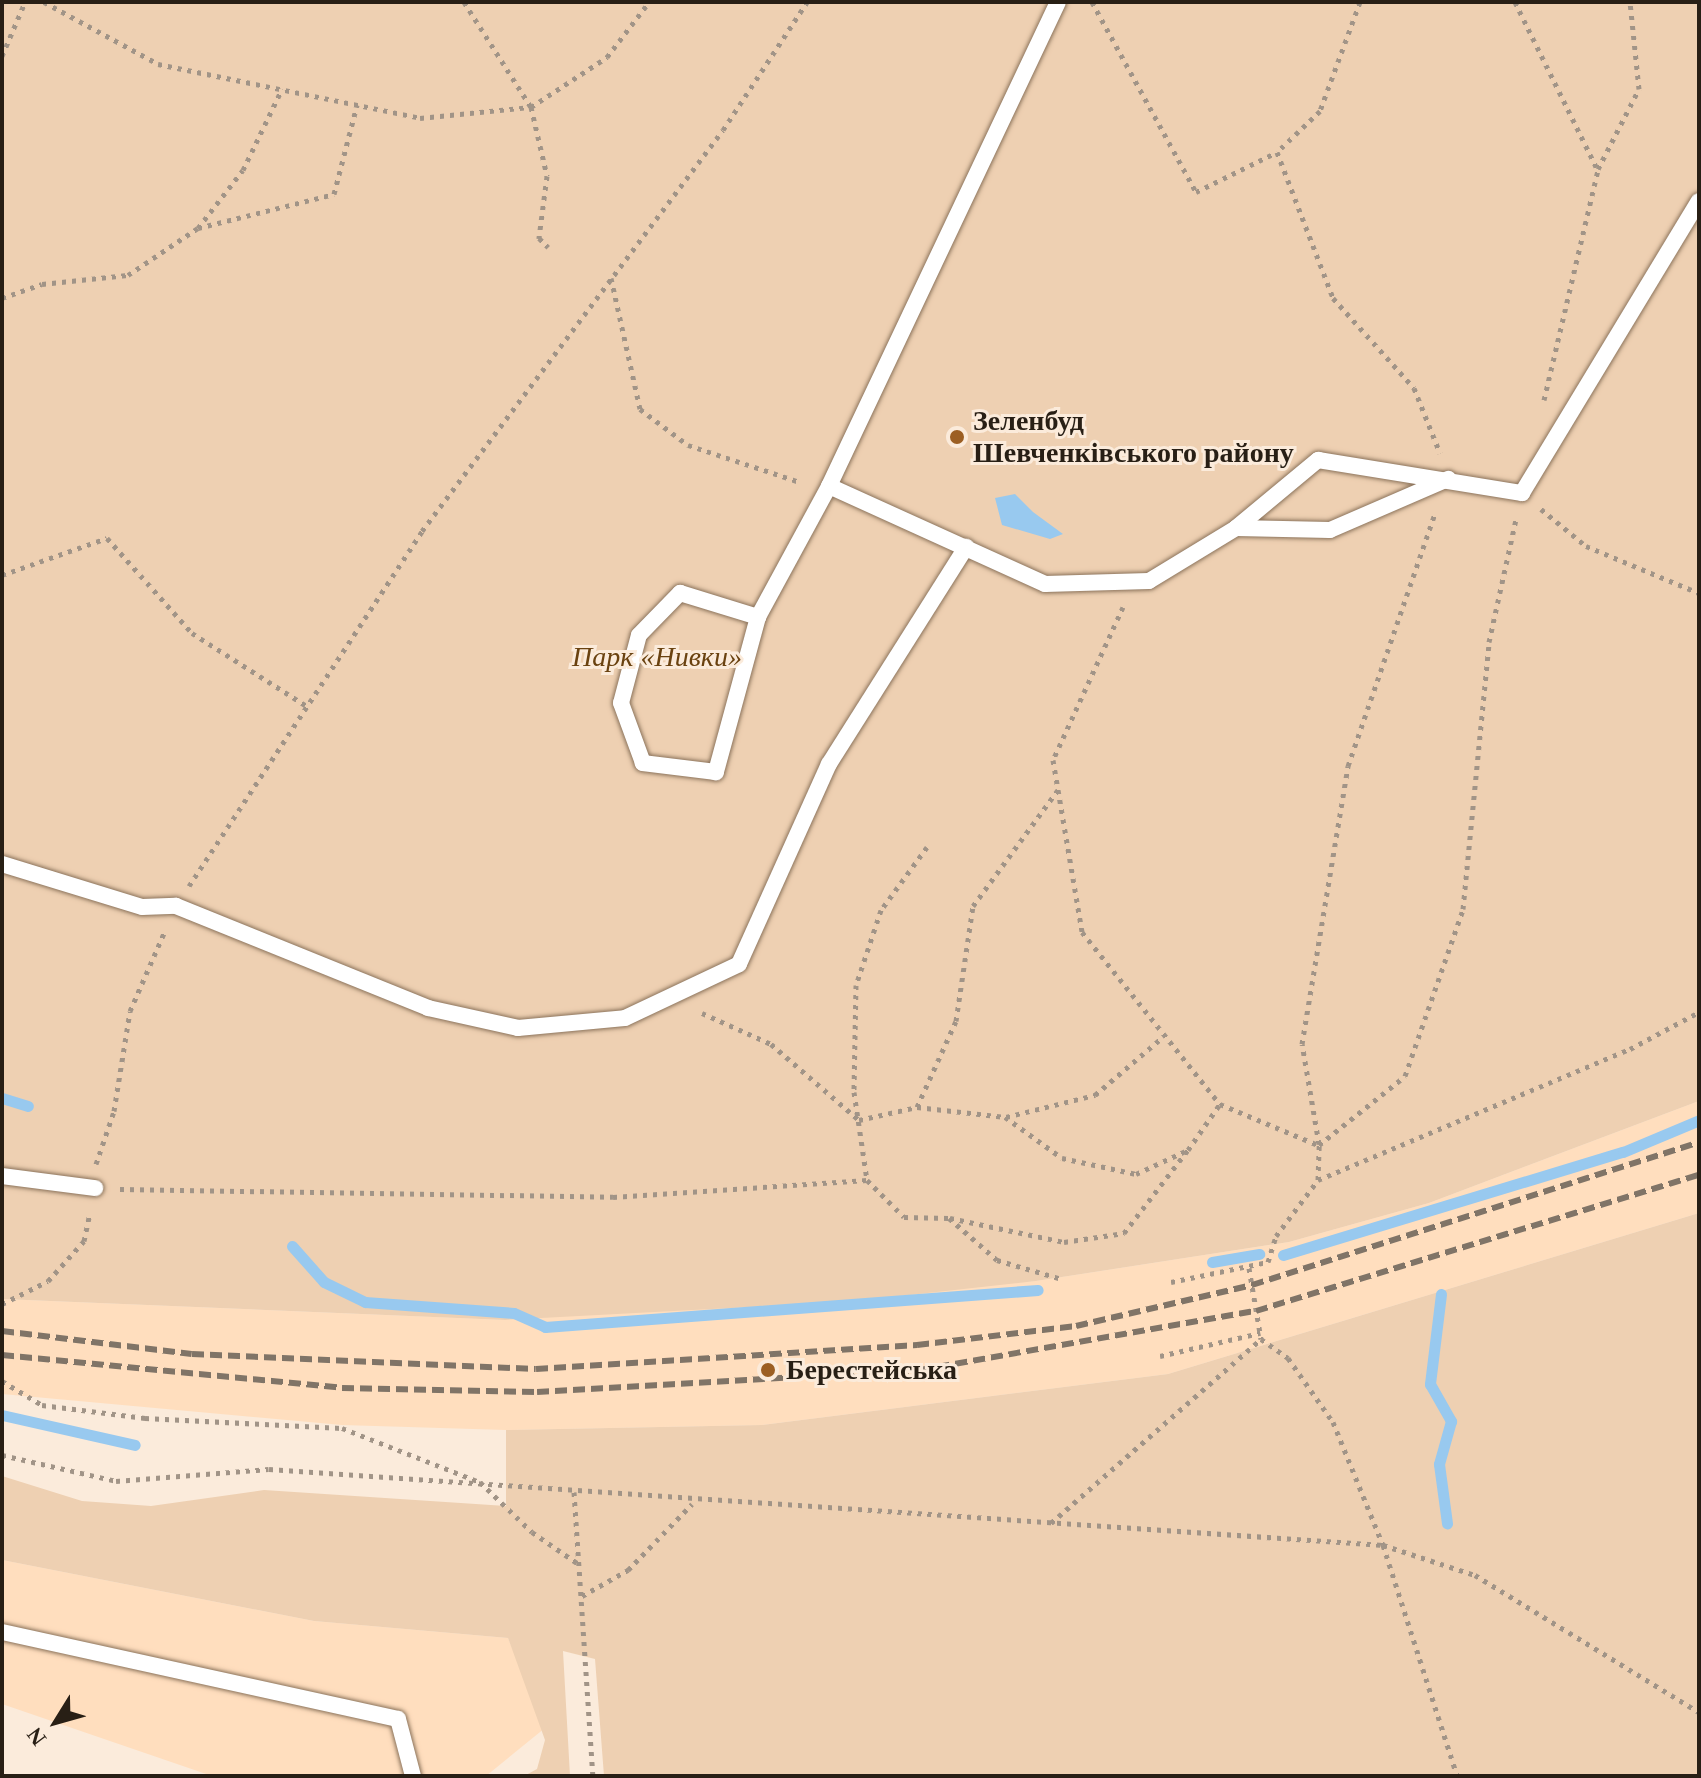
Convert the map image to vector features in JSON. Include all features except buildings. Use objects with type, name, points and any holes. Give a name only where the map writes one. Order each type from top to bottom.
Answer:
[{"type":"lane","points":[[758,617],[680,593],[639,635],[621,703],[643,763],[716,772],[758,617],[829,486],[1058,2]]},
{"type":"lane","points":[[829,486],[1045,584],[1149,581],[1236,528],[1318,460],[1450,478],[1522,493],[1699,201]]},
{"type":"lane","points":[[1236,528],[1330,530],[1450,478]]},
{"type":"lane","points":[[2,864],[142,907],[176,906],[428,1008],[518,1028],[625,1018],[695,989],[739,964],[829,764],[966,547]]},
{"type":"lane","points":[[2,1176],[95,1188]]},
{"type":"lane","points":[[2,1632],[398,1719],[413,1776]]},
{"type":"path","points":[[2,56],[25,2]]},
{"type":"path","points":[[44,2],[158,64],[420,118],[531,107],[607,57],[649,2]]},
{"type":"path","points":[[464,2],[531,107],[547,176],[539,238],[548,247]]},
{"type":"path","points":[[2,1304],[48,1281],[84,1241],[130,1011],[176,906],[422,531],[611,278],[807,2]]},
{"type":"path","points":[[1092,2],[1196,192],[1277,152],[1320,111],[1360,2]]},
{"type":"path","points":[[1515,2],[1598,169]]},
{"type":"path","points":[[1540,416],[1598,169],[1639,89],[1630,2]]},
{"type":"path","points":[[2,298],[42,284],[128,275],[198,228],[243,170],[282,89]]},
{"type":"path","points":[[198,228],[334,194],[357,105]]},
{"type":"path","points":[[1277,152],[1333,298],[1414,388],[1450,478],[1402,593],[1348,766],[1302,1044],[1319,1145],[1318,1180]]},
{"type":"path","points":[[611,278],[640,409],[688,445],[784,480],[829,486]]},
{"type":"path","points":[[1319,1145],[1405,1076],[1463,909],[1489,642],[1522,493],[1586,546],[1699,593]]},
{"type":"path","points":[[2,575],[107,538],[192,633],[308,707]]},
{"type":"path","points":[[1149,581],[1117,614],[1053,760],[1082,932],[1220,1104],[1319,1145]]},
{"type":"path","points":[[917,1107],[956,1021],[973,906],[1058,790]]},
{"type":"path","points":[[927,847],[881,910],[856,985],[859,1120],[867,1180],[904,1217],[949,1218],[1064,1242],[1124,1233],[1220,1104]]},
{"type":"path","points":[[1171,1282],[1268,1262],[1276,1236],[1318,1180],[1630,1049],[1699,1012]]},
{"type":"path","points":[[687,1014],[703,1013],[771,1044],[859,1120]]},
{"type":"path","points":[[859,1120],[917,1107],[1005,1117],[1095,1095],[1163,1036]]},
{"type":"path","points":[[1005,1117],[1062,1158],[1136,1174],[1188,1150]]},
{"type":"path","points":[[95,1188],[613,1197],[867,1180]]},
{"type":"path","points":[[949,1218],[997,1260],[1062,1279]]},
{"type":"path","points":[[1249,1268],[1261,1336],[1288,1358],[1333,1422],[1383,1545],[1457,1776]]},
{"type":"path","points":[[1160,1356],[1261,1336]]},
{"type":"path","points":[[1051,1523],[1261,1336]]},
{"type":"path","points":[[2,1381],[42,1405],[145,1418],[342,1428],[480,1482],[532,1532],[580,1565]]},
{"type":"path","points":[[2,1455],[116,1481],[269,1469],[480,1482],[693,1503],[1383,1545],[1475,1575],[1699,1712]]},
{"type":"path","points":[[574,1492],[593,1776]]},
{"type":"path","points":[[582,1596],[628,1570],[693,1503]]},
{"type":"shaded area","points":[[1699,1101],[1699,1213],[1168,1374],[762,1425],[506,1430],[342,1425],[2,1394],[2,1299],[505,1320],[1036,1281],[1289,1242],[1429,1203]]},
{"type":"shaded area","points":[[2,1560],[314,1621],[508,1638],[545,1728],[486,1776],[212,1776],[2,1704]]},
{"type":"green space","name":"Парк «Нивки»","points":[[2,2],[1699,2],[1699,1101],[1429,1203],[1289,1242],[1036,1281],[846,1302],[505,1320],[2,1299]]},
{"type":"green space","points":[[1699,1213],[1699,1776],[604,1776],[595,1659],[563,1651],[570,1776],[524,1776],[537,1769],[545,1740],[508,1638],[314,1621],[2,1560],[2,1476],[82,1501],[151,1506],[264,1490],[506,1506],[506,1430],[762,1425],[1168,1374]]},
{"type":"water","points":[[1015,494],[1063,534],[1050,539],[1002,525],[995,498]]},
{"type":"waterway","points":[[2,1098],[28,1106]]},
{"type":"waterway","points":[[1283,1255],[1623,1152],[1699,1120]]},
{"type":"waterway","points":[[292,1246],[324,1282],[365,1302],[514,1313],[545,1327],[1038,1290]]},
{"type":"waterway","points":[[1212,1262],[1259,1254]]},
{"type":"waterway","points":[[1441,1294],[1430,1384],[1451,1421],[1439,1464],[1447,1523]]},
{"type":"waterway","points":[[2,1415],[135,1445]]},
{"type":"railway","points":[[2,1331],[192,1354],[536,1369],[917,1345],[1076,1326],[1252,1285],[1699,1142]]},
{"type":"railway","points":[[2,1355],[342,1388],[537,1392],[920,1370],[1256,1311],[1699,1175]]},
{"type":"place","name":"Зеленбуд Шевченківського району","points":[[957,437]]},
{"type":"place","name":"Берестейська","points":[[768,1370]]}]
